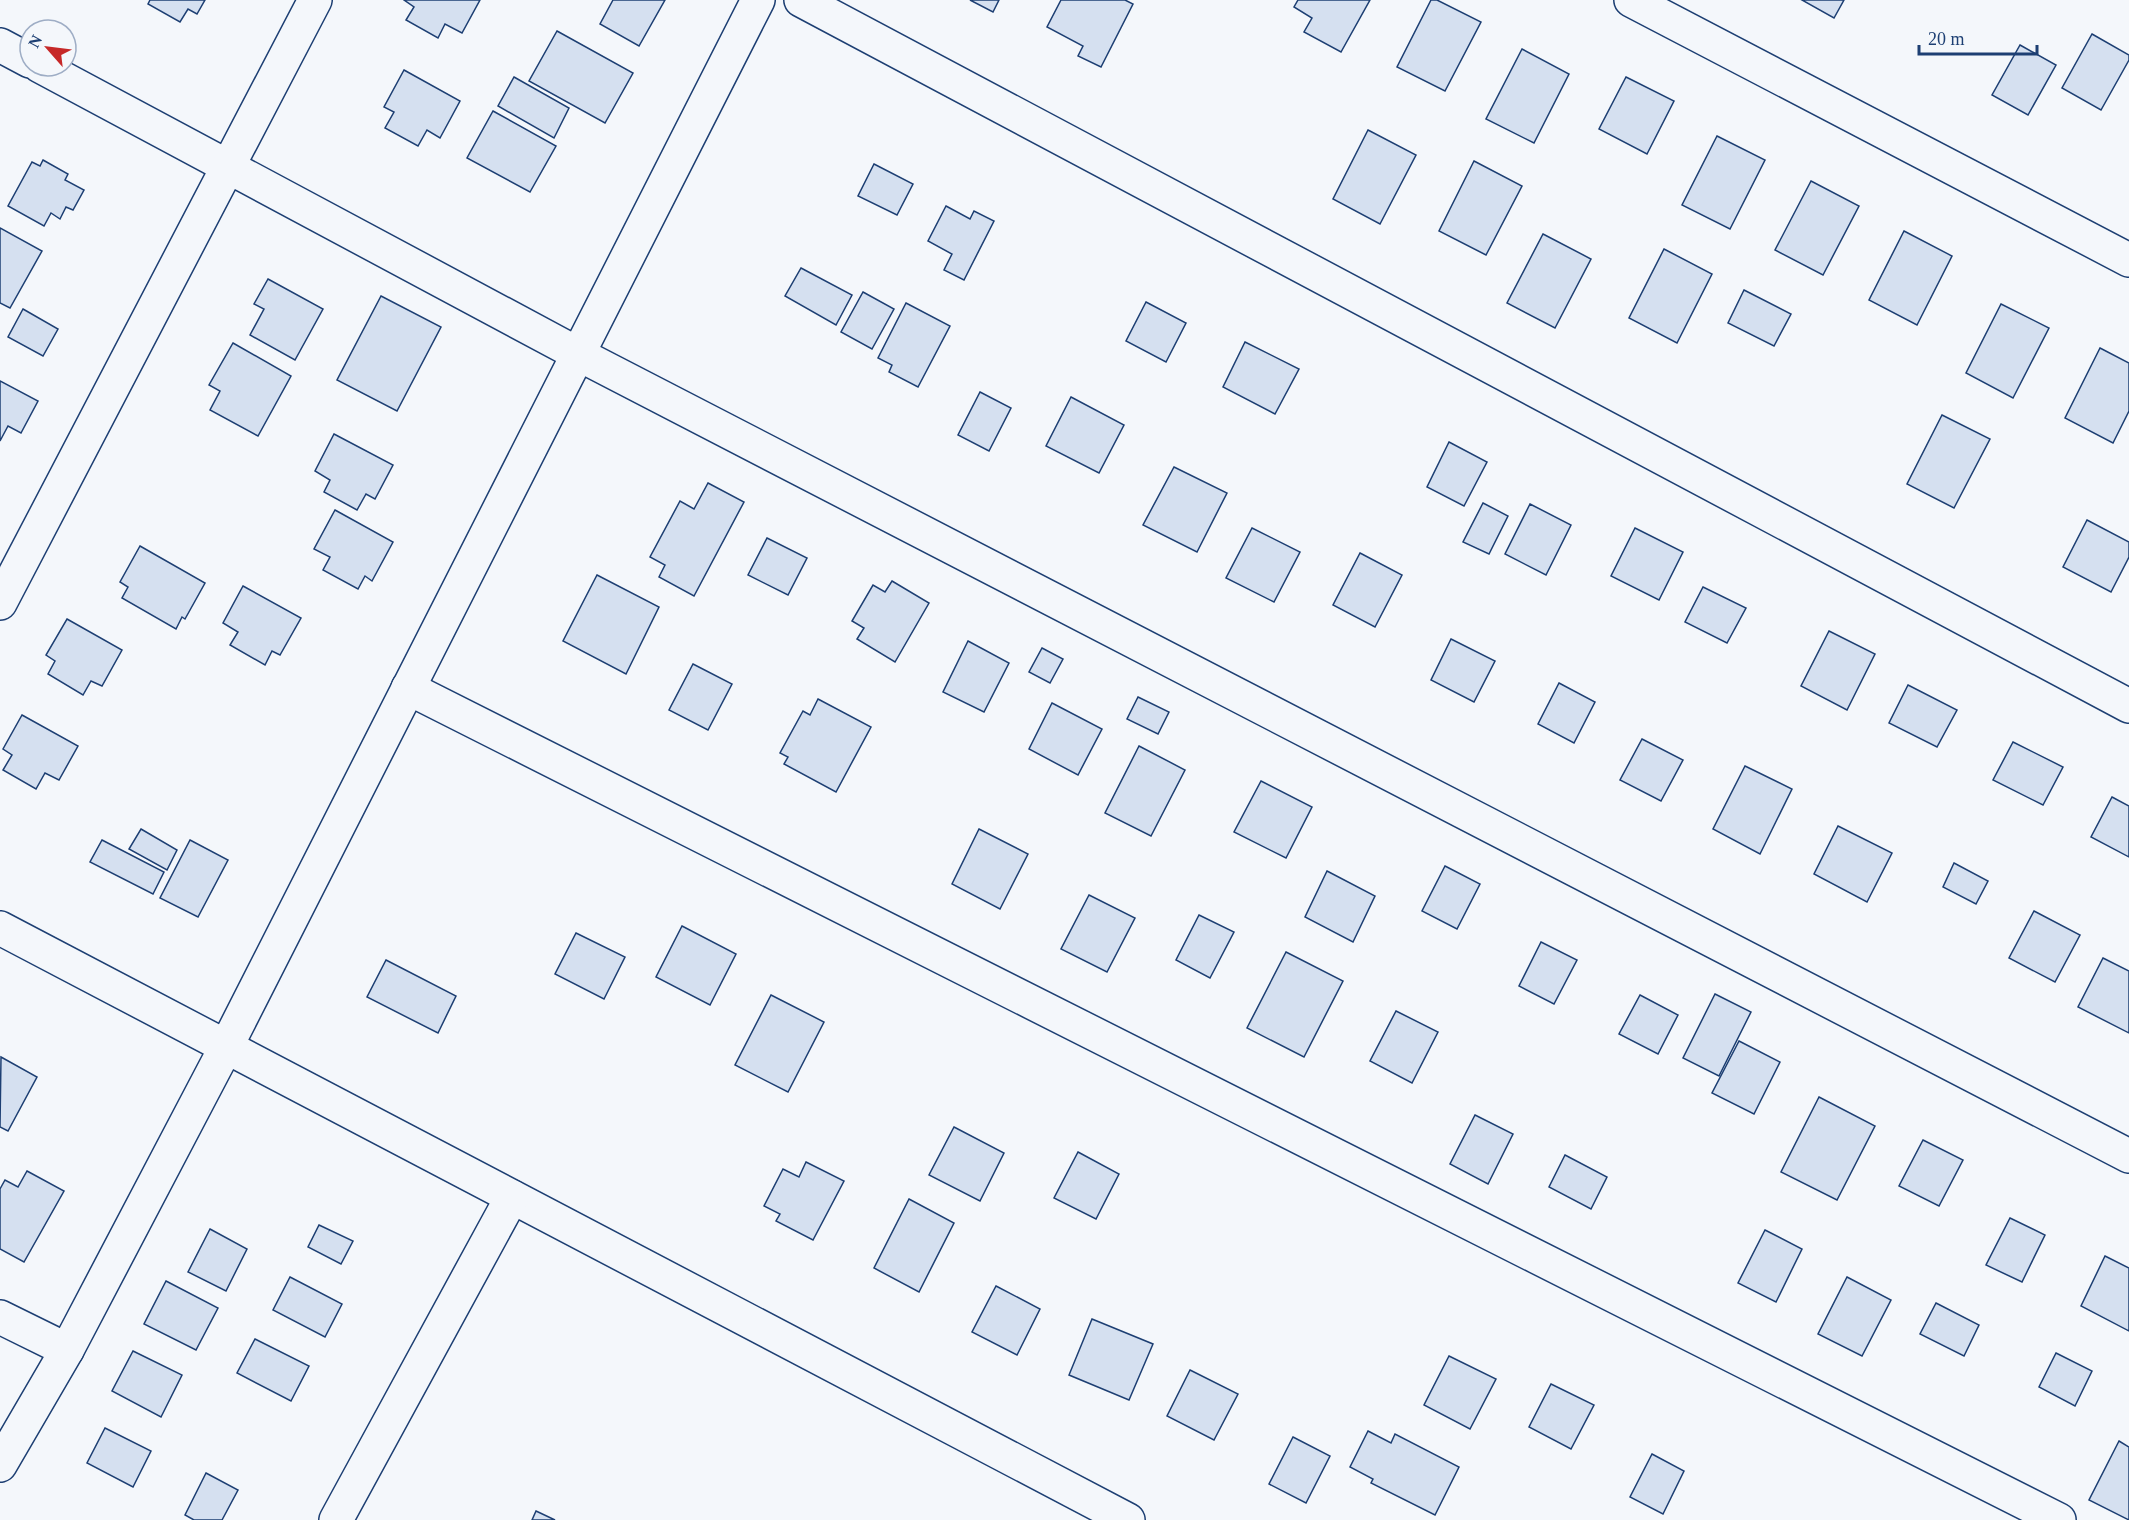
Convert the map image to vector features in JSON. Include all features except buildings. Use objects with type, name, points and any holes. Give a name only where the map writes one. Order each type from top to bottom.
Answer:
[{"type":"street","points":[[0,603],[315,0]]},
{"type":"street","points":[[0,1465],[67,1350],[226,1047],[758,0]]},
{"type":"street","points":[[801,0],[2129,706]]},
{"type":"street","points":[[1631,0],[2129,260]]},
{"type":"street","points":[[0,45],[18,55]]},
{"type":"street","points":[[62,78],[578,354],[2129,1156]]},
{"type":"street","points":[[408,688],[2059,1520]]},
{"type":"street","points":[[0,928],[1128,1520]]},
{"type":"street","points":[[336,1520],[512,1197]]},
{"type":"street","points":[[0,1317],[67,1350]]}]
